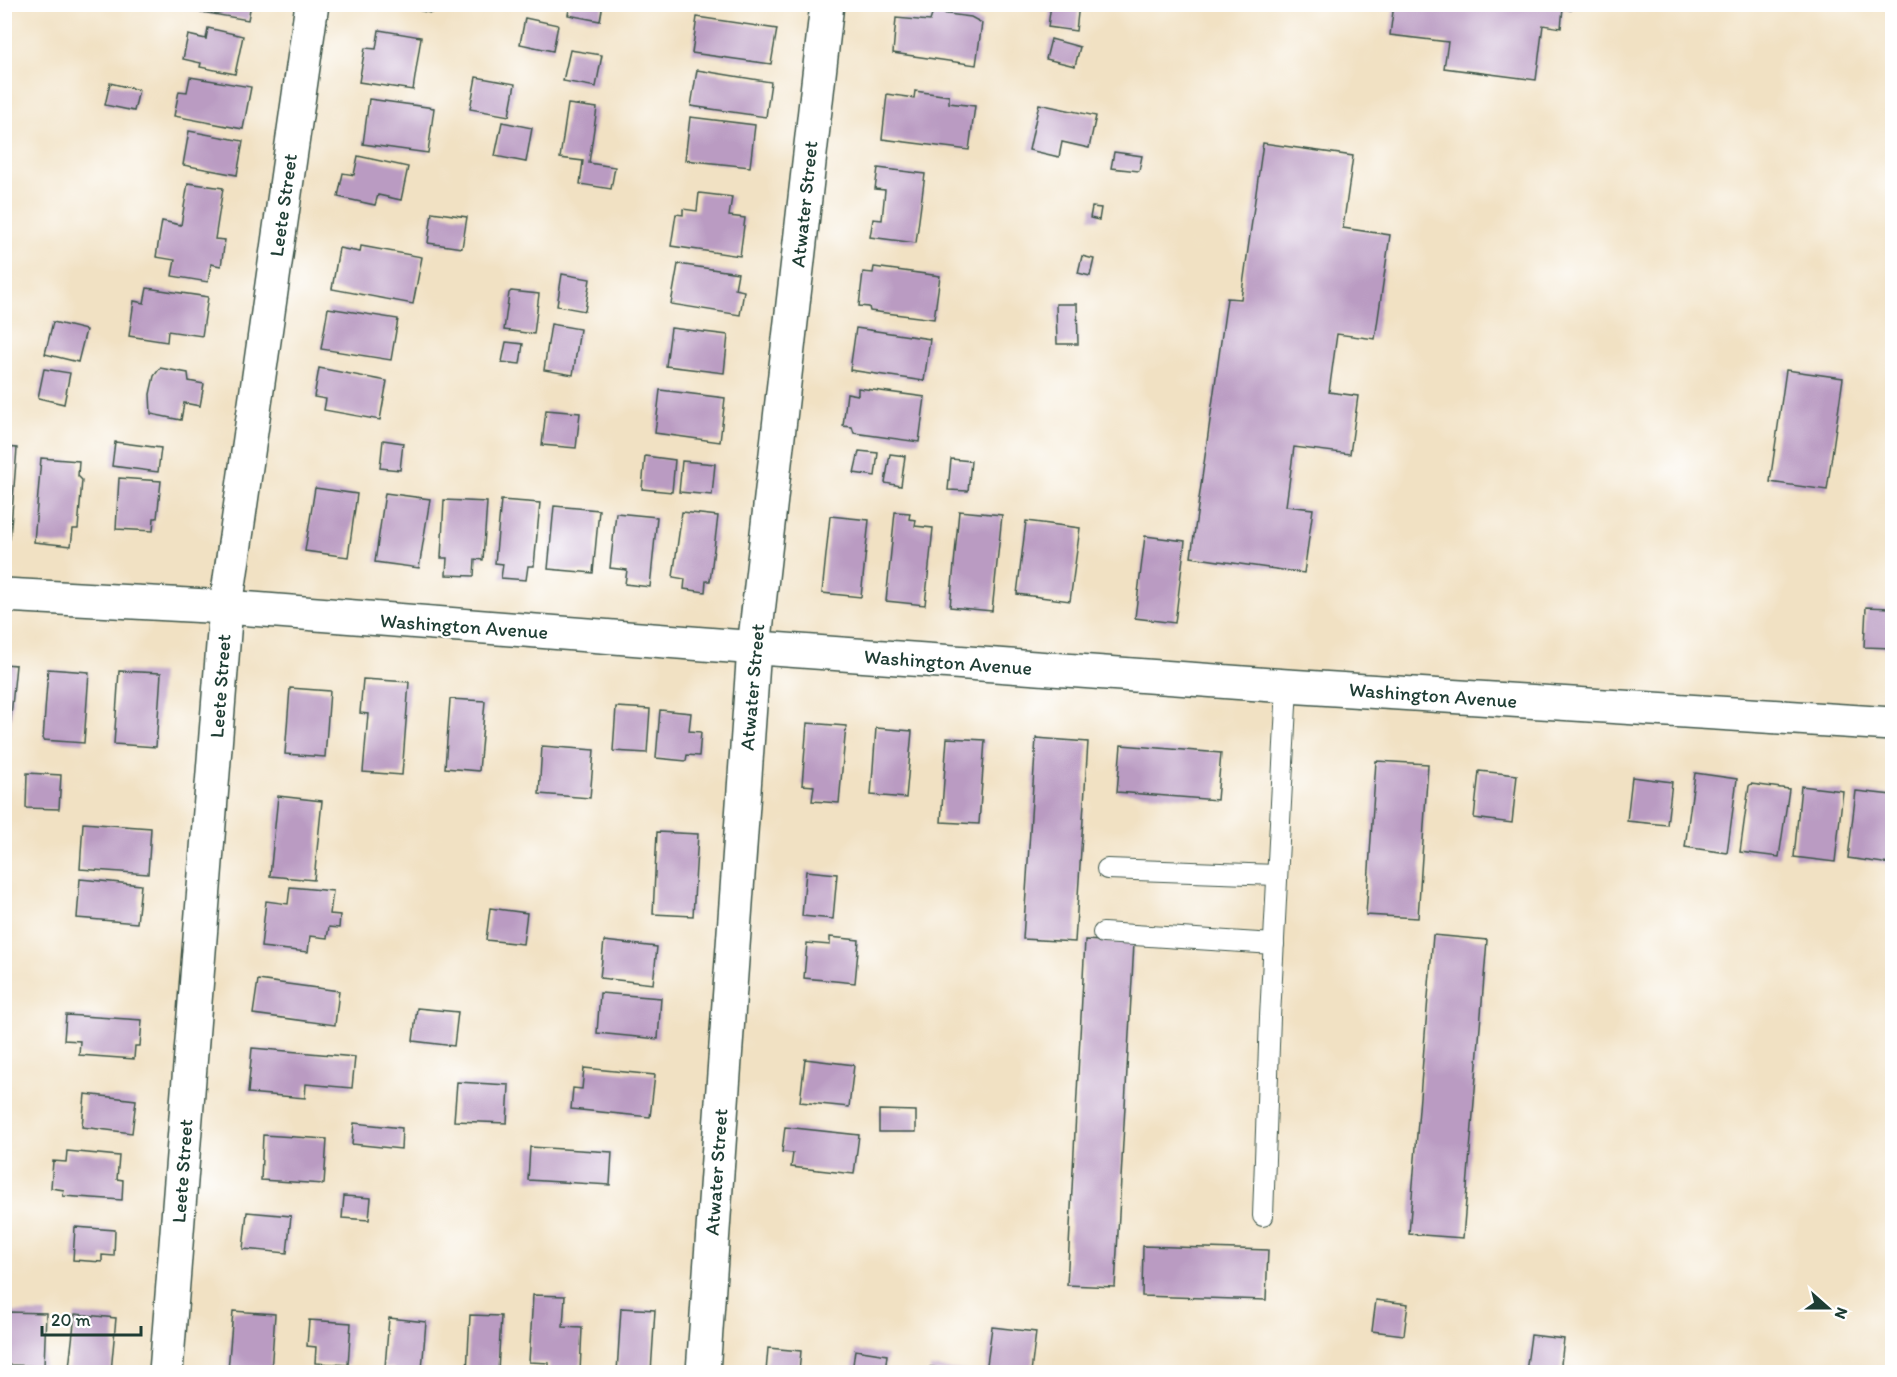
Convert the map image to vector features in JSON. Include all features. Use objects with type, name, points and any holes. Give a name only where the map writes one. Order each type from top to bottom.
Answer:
[{"type":"street","name":"Leete Street","points":[[166,1372],[226,608],[312,4]]},
{"type":"street","name":"Atwater Street","points":[[703,1372],[754,648],[826,4]]},
{"type":"street","name":"Washington Avenue","points":[[4,595],[226,608],[1287,686],[1893,724]]},
{"type":"lane","points":[[1263,1216],[1287,686]]},
{"type":"lane","points":[[1107,869],[1277,875]]},
{"type":"lane","points":[[1103,933],[1274,944]]},
{"type":"building","points":[[184,4],[251,4],[248,20],[183,9]]},
{"type":"building","points":[[392,4],[433,4],[431,13]]},
{"type":"building","points":[[570,4],[603,4],[600,21],[568,15]]},
{"type":"building","points":[[1051,4],[1079,4],[1076,31],[1048,27]]},
{"type":"building","points":[[1394,4],[1572,4],[1571,10],[1563,8],[1561,28],[1543,25],[1536,80],[1444,68],[1448,42],[1390,35]]},
{"type":"building","points":[[933,12],[971,17],[982,23],[976,65],[893,53],[896,18],[930,21]]},
{"type":"building","points":[[697,17],[777,29],[771,64],[692,53]]},
{"type":"building","points":[[525,18],[558,25],[553,51],[520,44]]},
{"type":"building","points":[[208,28],[243,36],[235,74],[200,67],[201,63],[183,59],[188,35],[206,39]]},
{"type":"building","points":[[379,30],[421,37],[413,90],[359,82],[365,48],[376,49]]},
{"type":"building","points":[[1051,39],[1080,47],[1075,66],[1046,59]]},
{"type":"building","points":[[570,50],[602,55],[596,87],[563,81]]},
{"type":"building","points":[[697,70],[771,82],[766,117],[691,106]]},
{"type":"building","points":[[190,77],[251,87],[243,129],[174,116],[179,91],[187,92]]},
{"type":"building","points":[[476,77],[515,84],[509,116],[470,109]]},
{"type":"building","points":[[110,83],[139,90],[134,111],[105,105]]},
{"type":"building","points":[[915,91],[949,96],[949,103],[975,106],[969,150],[882,139],[887,94],[914,98]]},
{"type":"building","points":[[369,99],[434,108],[428,153],[363,144]]},
{"type":"building","points":[[568,104],[597,108],[589,163],[615,167],[611,189],[580,184],[583,161],[560,158]]},
{"type":"building","points":[[1039,104],[1096,116],[1089,148],[1062,142],[1059,157],[1029,150]]},
{"type":"building","points":[[690,117],[755,125],[750,167],[685,160]]},
{"type":"building","points":[[502,122],[532,128],[526,162],[495,156]]},
{"type":"building","points":[[189,131],[243,141],[237,175],[183,165]]},
{"type":"building","points":[[1263,143],[1353,156],[1343,228],[1390,235],[1375,339],[1337,334],[1329,392],[1358,396],[1350,454],[1294,447],[1286,506],[1313,509],[1304,573],[1191,557],[1227,298],[1241,299]]},
{"type":"building","points":[[1114,152],[1142,156],[1139,171],[1111,168]]},
{"type":"building","points":[[358,156],[408,167],[401,200],[378,195],[375,205],[338,197],[343,173],[354,175]]},
{"type":"building","points":[[878,168],[925,174],[916,243],[870,237],[873,219],[882,220],[885,190],[875,189]]},
{"type":"building","points":[[188,183],[223,188],[215,239],[225,240],[221,266],[211,264],[208,282],[172,276],[175,260],[156,257],[162,221],[181,225]]},
{"type":"building","points":[[699,193],[732,197],[729,216],[745,218],[740,256],[671,246],[676,214],[683,215],[683,209],[697,211]]},
{"type":"building","points":[[1092,207],[1101,208],[1099,220],[1090,218]]},
{"type":"building","points":[[432,212],[467,217],[462,248],[428,243]]},
{"type":"building","points":[[361,246],[422,257],[413,304],[332,289],[339,248],[360,252]]},
{"type":"building","points":[[1082,256],[1094,259],[1090,276],[1078,273]]},
{"type":"building","points":[[678,264],[738,273],[735,289],[744,291],[740,315],[671,304]]},
{"type":"building","points":[[874,267],[940,276],[934,319],[870,311],[869,307],[859,306],[863,272],[873,273]]},
{"type":"building","points":[[562,274],[590,279],[585,311],[557,306]]},
{"type":"building","points":[[147,288],[208,297],[202,336],[168,331],[167,342],[129,336],[134,301],[144,303]]},
{"type":"building","points":[[511,291],[539,294],[534,334],[504,330]]},
{"type":"building","points":[[1056,304],[1077,304],[1078,344],[1057,344]]},
{"type":"building","points":[[328,308],[398,319],[391,360],[321,349]]},
{"type":"building","points":[[53,322],[86,330],[78,362],[45,354]]},
{"type":"building","points":[[551,324],[580,329],[573,375],[544,370]]},
{"type":"building","points":[[671,328],[728,335],[724,373],[666,366]]},
{"type":"building","points":[[856,328],[930,339],[924,381],[850,370]]},
{"type":"building","points":[[506,342],[523,344],[520,364],[502,362]]},
{"type":"building","points":[[160,368],[188,373],[189,381],[204,384],[200,406],[184,403],[181,420],[151,414],[150,394],[154,376]]},
{"type":"building","points":[[319,368],[387,381],[380,420],[324,410],[326,399],[314,397]]},
{"type":"building","points":[[44,369],[70,373],[64,404],[38,398]]},
{"type":"building","points":[[1786,370],[1843,378],[1827,490],[1770,482]]},
{"type":"building","points":[[858,388],[925,397],[919,442],[854,433],[852,427],[843,426],[847,393],[858,395]]},
{"type":"building","points":[[660,390],[725,398],[720,442],[655,433]]},
{"type":"building","points":[[546,410],[580,413],[576,448],[542,445]]},
{"type":"building","points":[[383,440],[403,443],[400,470],[380,468]]},
{"type":"building","points":[[115,442],[161,448],[158,472],[112,466]]},
{"type":"building","points":[[4,447],[17,448],[10,539],[4,538]]},
{"type":"building","points":[[859,451],[878,453],[875,476],[854,473]]},
{"type":"building","points":[[890,454],[905,456],[901,486],[885,483]]},
{"type":"building","points":[[645,456],[675,460],[672,492],[642,489]]},
{"type":"building","points":[[41,458],[79,461],[78,476],[82,480],[78,529],[73,529],[71,546],[34,542]]},
{"type":"building","points":[[951,459],[971,461],[968,491],[948,490]]},
{"type":"building","points":[[682,461],[715,464],[712,495],[679,492]]},
{"type":"building","points":[[119,478],[161,481],[157,518],[154,518],[153,531],[116,529]]},
{"type":"building","points":[[315,488],[357,494],[348,557],[305,551]]},
{"type":"building","points":[[385,493],[430,499],[419,568],[375,562]]},
{"type":"building","points":[[444,500],[487,502],[483,560],[475,559],[474,576],[446,575],[447,558],[441,558]]},
{"type":"building","points":[[501,500],[540,503],[534,566],[528,566],[526,580],[501,578],[503,564],[495,563]]},
{"type":"building","points":[[554,506],[599,510],[593,573],[548,569]]},
{"type":"building","points":[[959,511],[1002,515],[992,611],[950,607]]},
{"type":"building","points":[[682,512],[718,516],[710,581],[706,581],[705,592],[684,589],[685,579],[673,577]]},
{"type":"building","points":[[895,512],[910,513],[909,519],[916,520],[915,526],[933,528],[925,605],[886,601]]},
{"type":"building","points":[[616,513],[657,517],[650,587],[625,584],[627,570],[610,568]]},
{"type":"building","points":[[830,516],[869,520],[861,597],[822,593]]},
{"type":"building","points":[[1026,521],[1080,528],[1070,601],[1017,594]]},
{"type":"building","points":[[1145,536],[1185,541],[1175,623],[1135,618]]},
{"type":"building","points":[[1891,590],[1892,648],[1864,647],[1866,607],[1890,608]]},
{"type":"building","points":[[4,664],[16,665],[9,737],[4,737]]},
{"type":"building","points":[[48,669],[89,672],[84,743],[43,740]]},
{"type":"building","points":[[119,671],[161,673],[156,747],[114,744]]},
{"type":"building","points":[[363,679],[409,682],[402,775],[363,772],[368,714],[360,713]]},
{"type":"building","points":[[290,688],[330,691],[325,757],[285,754]]},
{"type":"building","points":[[450,699],[485,701],[479,771],[445,768]]},
{"type":"building","points":[[616,707],[650,709],[647,753],[613,751]]},
{"type":"building","points":[[660,710],[691,713],[689,731],[701,732],[699,756],[687,755],[686,761],[656,758]]},
{"type":"building","points":[[807,723],[846,726],[839,803],[812,801],[814,786],[802,785]]},
{"type":"building","points":[[876,728],[912,731],[906,798],[871,795]]},
{"type":"building","points":[[947,738],[985,740],[979,824],[941,822]]},
{"type":"building","points":[[1036,738],[1088,742],[1075,942],[1023,939]]},
{"type":"building","points":[[1121,745],[1221,753],[1217,800],[1117,792]]},
{"type":"building","points":[[542,746],[594,750],[590,798],[539,794]]},
{"type":"building","points":[[1376,761],[1428,764],[1418,918],[1366,915]]},
{"type":"building","points":[[1479,771],[1517,775],[1512,823],[1474,818]]},
{"type":"building","points":[[27,773],[61,775],[59,809],[26,808]]},
{"type":"building","points":[[1695,773],[1737,779],[1727,853],[1685,847]]},
{"type":"building","points":[[1632,777],[1672,782],[1667,825],[1627,821]]},
{"type":"building","points":[[1751,784],[1789,789],[1779,857],[1740,852]]},
{"type":"building","points":[[1801,786],[1843,791],[1835,862],[1794,857]]},
{"type":"building","points":[[1856,791],[1892,795],[1890,864],[1848,858]]},
{"type":"building","points":[[278,796],[322,801],[314,880],[270,876]]},
{"type":"building","points":[[83,823],[151,828],[148,874],[80,869]]},
{"type":"building","points":[[657,832],[698,834],[693,916],[653,914]]},
{"type":"building","points":[[806,871],[837,874],[833,919],[802,916]]},
{"type":"building","points":[[80,879],[141,885],[137,923],[77,918]]},
{"type":"building","points":[[290,887],[333,891],[330,914],[340,915],[339,928],[329,927],[327,938],[310,936],[308,952],[261,947],[266,901],[288,904]]},
{"type":"building","points":[[490,908],[527,913],[523,944],[486,940]]},
{"type":"building","points":[[1433,935],[1487,940],[1463,1238],[1409,1234]]},
{"type":"building","points":[[830,937],[859,940],[855,983],[804,978],[807,943],[830,945]]},
{"type":"building","points":[[1085,940],[1134,943],[1115,1287],[1067,1285]]},
{"type":"building","points":[[604,941],[657,947],[653,984],[600,978]]},
{"type":"building","points":[[258,980],[339,991],[335,1025],[253,1014]]},
{"type":"building","points":[[600,993],[661,998],[658,1039],[597,1033]]},
{"type":"building","points":[[417,1008],[458,1012],[454,1046],[413,1041]]},
{"type":"building","points":[[66,1015],[142,1020],[140,1046],[135,1046],[134,1059],[79,1055],[80,1041],[64,1040]]},
{"type":"building","points":[[252,1048],[355,1057],[352,1088],[306,1084],[305,1098],[248,1093]]},
{"type":"building","points":[[805,1059],[854,1065],[849,1107],[800,1102]]},
{"type":"building","points":[[584,1068],[655,1075],[650,1117],[571,1109],[573,1088],[582,1089]]},
{"type":"building","points":[[457,1082],[509,1085],[507,1123],[454,1121]]},
{"type":"building","points":[[85,1094],[136,1100],[132,1133],[82,1127]]},
{"type":"building","points":[[879,1110],[916,1111],[916,1132],[879,1132]]},
{"type":"building","points":[[354,1123],[402,1128],[401,1149],[352,1144]]},
{"type":"building","points":[[785,1127],[859,1135],[854,1174],[791,1167],[793,1153],[782,1152]]},
{"type":"building","points":[[263,1135],[327,1139],[324,1184],[261,1180]]},
{"type":"building","points":[[530,1147],[612,1152],[610,1185],[528,1180]]},
{"type":"building","points":[[67,1151],[119,1156],[117,1179],[123,1180],[122,1200],[63,1196],[64,1190],[51,1188],[53,1161],[66,1162]]},
{"type":"building","points":[[344,1196],[371,1198],[369,1220],[342,1218]]},
{"type":"building","points":[[247,1212],[291,1216],[287,1253],[243,1249]]},
{"type":"building","points":[[75,1227],[115,1230],[114,1256],[102,1255],[102,1262],[73,1260]]},
{"type":"building","points":[[1143,1246],[1268,1250],[1266,1300],[1142,1296]]},
{"type":"building","points":[[533,1295],[565,1296],[563,1327],[582,1328],[580,1372],[549,1372],[549,1363],[529,1362]]},
{"type":"building","points":[[1376,1300],[1408,1304],[1404,1335],[1372,1331]]},
{"type":"building","points":[[621,1308],[655,1310],[651,1372],[617,1372]]},
{"type":"building","points":[[233,1311],[275,1314],[271,1372],[228,1371]]},
{"type":"building","points":[[7,1312],[46,1313],[44,1366],[5,1365]]},
{"type":"building","points":[[75,1314],[116,1318],[111,1372],[83,1372],[83,1370],[69,1368]]},
{"type":"building","points":[[470,1315],[501,1316],[498,1372],[467,1372]]},
{"type":"building","points":[[389,1318],[426,1322],[422,1370],[393,1372],[394,1368],[385,1367]]},
{"type":"building","points":[[309,1320],[351,1323],[348,1365],[315,1363],[316,1347],[307,1346]]},
{"type":"building","points":[[992,1327],[1036,1332],[1031,1372],[986,1372]]},
{"type":"building","points":[[1531,1335],[1564,1339],[1560,1372],[1526,1372]]},
{"type":"building","points":[[768,1348],[801,1351],[799,1372],[766,1372]]},
{"type":"building","points":[[855,1350],[887,1355],[885,1372],[852,1372]]},
{"type":"building","points":[[930,1367],[969,1371],[969,1372],[930,1372]]}]
